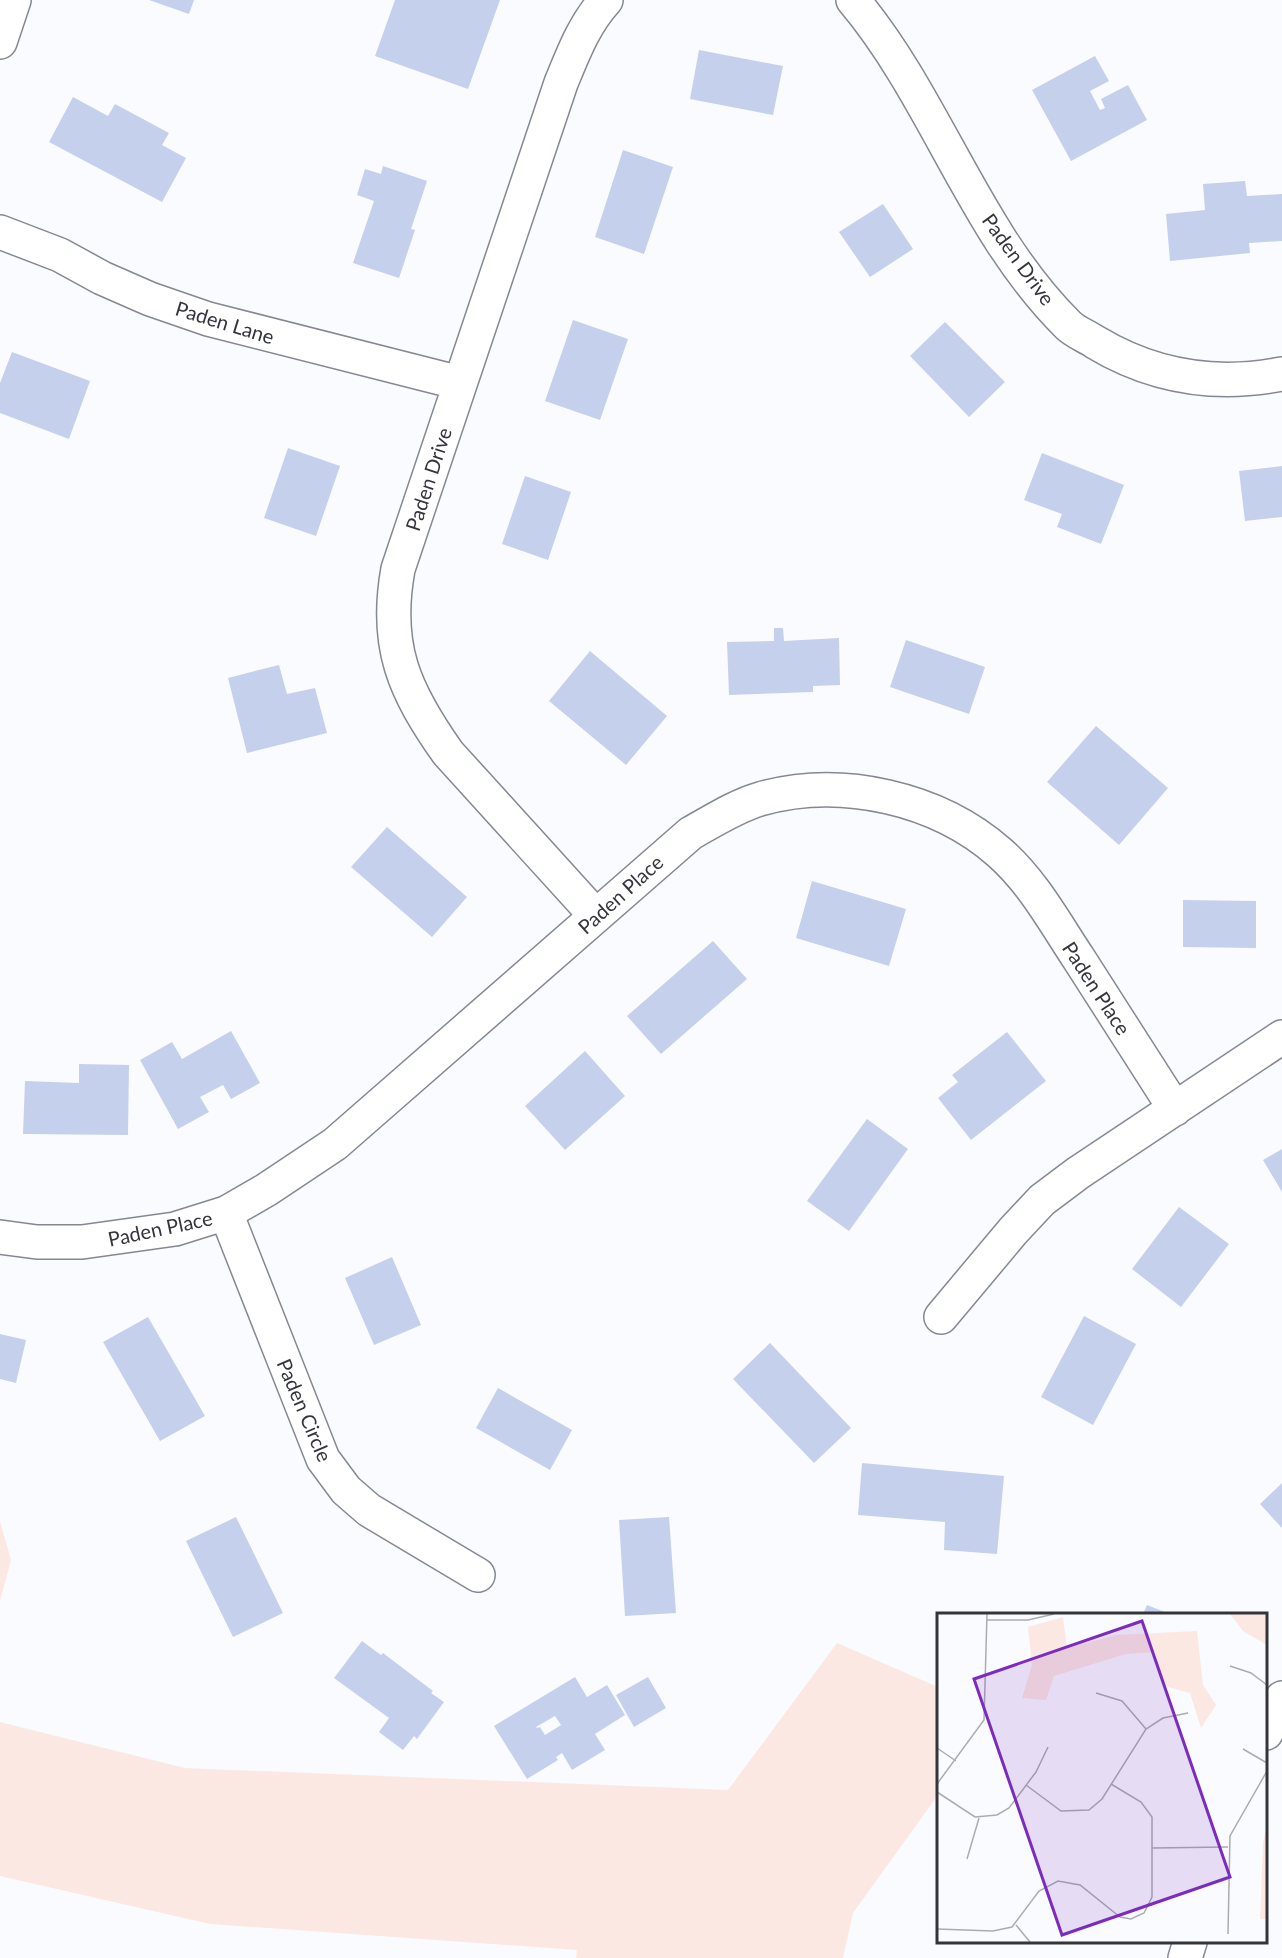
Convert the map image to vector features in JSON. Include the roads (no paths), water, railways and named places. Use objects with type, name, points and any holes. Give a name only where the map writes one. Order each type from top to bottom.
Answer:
[{"type":"street","points":[[0,42],[14,0]]},
{"type":"street","name":"Paden Drive","points":[[596,916],[448,753],[427,724],[410,693],[399,661],[393,630],[393,597],[398,569],[561,84],[578,43],[595,12],[606,0]]},
{"type":"street","name":"Paden Drive","points":[[853,0],[896,57],[1000,239],[1043,296],[1070,326],[1105,348],[1142,366],[1186,378],[1224,379],[1282,374]]},
{"type":"street","name":"Paden Lane","points":[[0,232],[60,255],[102,278],[150,299],[208,320],[460,383]]},
{"type":"street","name":"Paden Place","points":[[0,1237],[38,1242],[82,1242],[175,1229],[226,1214],[335,1144],[666,852],[691,833],[727,813],[760,799],[804,791],[850,791],[900,800],[932,811],[970,830],[1001,854],[1024,879],[1049,914],[1175,1109]]},
{"type":"street","points":[[941,1317],[1012,1231],[1041,1200],[1282,1037]]},
{"type":"street","name":"Paden Circle","points":[[226,1214],[323,1459],[346,1490],[369,1510],[478,1575]]},
{"type":"street","points":[[1267,1731],[1282,1698]]},
{"type":"street","points":[[1185,1958],[1189,1943]]}]
